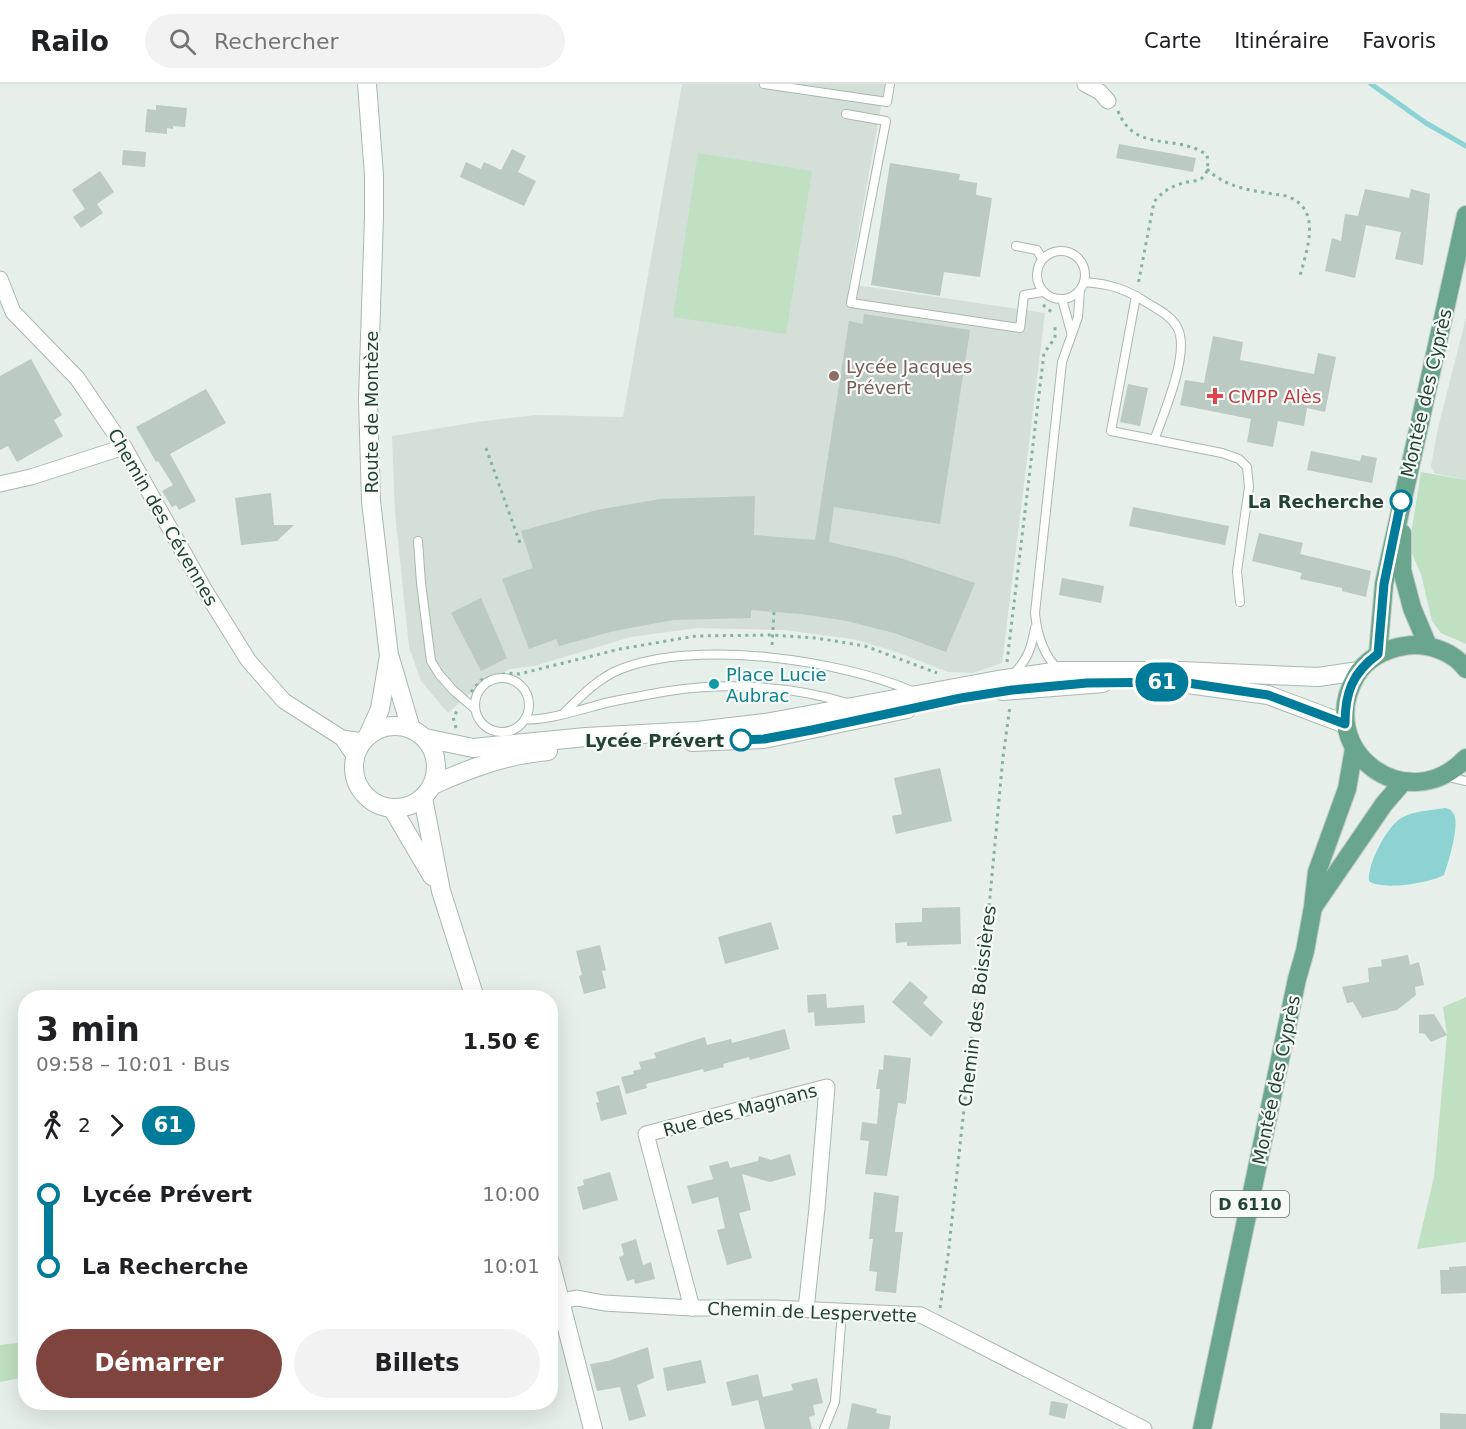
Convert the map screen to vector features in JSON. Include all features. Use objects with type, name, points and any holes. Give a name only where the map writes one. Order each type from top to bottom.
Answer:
[{"type":"main road","name":"Montée des Cyprès","points":[[1378,654],[1384,584],[1466,215]]},
{"type":"main road","name":"Montée des Cyprès","points":[[1401,501],[1402,570],[1412,608],[1428,646]]},
{"type":"main road","points":[[1466,669],[1447,653],[1428,646],[1394,647],[1378,654],[1359,671],[1350,688],[1345,706],[1345,724],[1354,749],[1367,764],[1384,776],[1403,782],[1424,782],[1443,776],[1466,758]]},
{"type":"main road","name":"Montée des Cyprès","points":[[1202,1429],[1313,908],[1317,873],[1347,789],[1354,749]]},
{"type":"main road","name":"Montée des Cyprès","points":[[1313,908],[1384,804],[1403,782]]},
{"type":"street","name":"Route de Montèze","points":[[362,745],[380,709],[389,656],[375,546],[371,491],[368,399],[374,175],[367,84]]},
{"type":"street","points":[[1085,84],[1100,92],[1108,101]]},
{"type":"street","name":"Chemin des Cévennes","points":[[0,279],[13,312],[77,378],[124,447],[204,589],[248,660],[284,700],[342,738],[362,745]]},
{"type":"street","points":[[0,484],[31,477],[124,447]]},
{"type":"street","points":[[389,656],[418,733],[432,748],[436,760],[436,773],[428,792],[441,891],[472,990]]},
{"type":"street","points":[[1345,724],[1268,695],[1181,682],[1087,683],[1010,678],[933,703],[764,739],[535,752],[505,758],[474,767],[403,808],[378,804],[367,796],[358,785],[354,771],[362,745],[378,729],[389,726],[400,726],[445,743],[473,748],[586,737],[697,731],[765,723],[918,694],[1010,678],[1060,671],[1181,671],[1318,677],[1359,671]]},
{"type":"street","points":[[392,808],[441,891]]},
{"type":"street","name":"Rue des Magnans","points":[[692,1308],[646,1134],[827,1088],[806,1309]]},
{"type":"street","points":[[558,1290],[593,1429]]},
{"type":"street","name":"Chemin de Lespervette","points":[[561,1301],[577,1298],[604,1303],[692,1308],[806,1309],[921,1315],[1144,1429]]},
{"type":"lane","points":[[764,84],[796,86],[887,102],[890,84]]},
{"type":"lane","points":[[846,114],[886,121],[852,303],[1020,328],[1024,295],[1043,292]]},
{"type":"lane","points":[[1016,246],[1037,250],[1042,259]]},
{"type":"lane","points":[[1060,671],[1049,661],[1041,643],[1035,613],[1062,362],[1078,317],[1082,286],[1083,266],[1072,254],[1065,251],[1056,251],[1042,259],[1036,272],[1043,292],[1055,299],[1062,299],[1075,295],[1082,286]]},
{"type":"lane","points":[[1082,286],[1114,285],[1136,296],[1171,319],[1180,332],[1182,343],[1178,366],[1155,438]]},
{"type":"lane","points":[[1136,296],[1112,431],[1155,438],[1231,456],[1239,459],[1247,467],[1249,487],[1237,571],[1240,602]]},
{"type":"lane","points":[[1062,299],[1071,334]]},
{"type":"lane","points":[[418,541],[431,661],[453,690],[475,709],[482,723],[495,731]]},
{"type":"lane","points":[[1010,678],[1026,661],[1030,653],[1036,623]]},
{"type":"lane","points":[[564,713],[596,682],[621,669],[646,662],[715,655],[771,658],[836,667],[891,682],[918,694]]},
{"type":"lane","points":[[473,748],[495,731],[512,730],[525,719],[529,701],[520,685],[503,678],[485,684],[479,691],[475,709]]},
{"type":"lane","points":[[525,719],[536,721],[670,690],[725,687],[806,693],[857,706]]},
{"type":"lane","points":[[1443,776],[1466,781]]},
{"type":"lane","points":[[824,1429],[836,1402],[842,1311]]},
{"type":"path","points":[[1108,101],[1116,107],[1123,124],[1130,132],[1141,137],[1201,151],[1207,155],[1207,169],[1202,178],[1172,188],[1160,194],[1154,202],[1136,296]]},
{"type":"path","points":[[1207,169],[1231,186],[1286,196],[1302,206],[1308,215],[1310,229],[1300,276]]},
{"type":"path","name":"Chemin des Boissières","points":[[937,1322],[948,1256],[976,998],[988,918],[1044,353],[1055,338],[1056,316],[1042,304],[1023,301]]},
{"type":"path","points":[[486,448],[521,546]]},
{"type":"shaded area","name":"Lycée Jacques Prévert","points":[[682,84],[885,84],[849,284],[1045,313],[1002,663],[973,673],[948,672],[897,652],[853,639],[784,630],[697,628],[631,637],[534,666],[510,669],[483,682],[448,713],[421,681],[409,647],[395,512],[392,436],[536,415],[623,417]]},
{"type":"shaded area","points":[[1466,318],[1466,480],[1434,473],[1431,466],[1438,428]]},
{"type":"green space","points":[[698,153],[812,171],[786,334],[673,317]]},
{"type":"green space","points":[[1421,472],[1466,480],[1466,644],[1441,633],[1432,621],[1421,574],[1409,547]]},
{"type":"green space","points":[[1466,997],[1466,1242],[1417,1249],[1434,1177],[1447,1035],[1443,1007]]},
{"type":"green space","points":[[18,1343],[18,1378],[0,1382],[0,1345]]},
{"type":"water","points":[[1445,808],[1452,812],[1456,825],[1444,875],[1428,881],[1395,886],[1375,884],[1369,881],[1375,855],[1385,836],[1397,821],[1413,813]]},
{"type":"building","points":[[156,105],[187,108],[185,127],[167,128],[167,134],[145,132],[147,109],[156,110]]},
{"type":"building","points":[[1119,144],[1196,158],[1193,172],[1116,158]]},
{"type":"building","points":[[512,149],[526,156],[518,172],[536,181],[524,206],[460,177],[466,162],[481,169],[484,162],[501,170]]},
{"type":"building","points":[[123,150],[146,152],[145,167],[122,165]]},
{"type":"building","points":[[890,163],[960,174],[959,180],[977,183],[976,195],[992,198],[980,277],[944,272],[940,296],[871,285]]},
{"type":"building","points":[[100,171],[114,192],[97,204],[103,213],[81,228],[73,217],[85,209],[72,190]]},
{"type":"building","points":[[1365,189],[1409,198],[1411,189],[1430,194],[1423,265],[1395,259],[1401,232],[1366,225],[1355,278],[1325,271],[1332,238],[1341,241],[1345,214],[1358,216]]},
{"type":"building","points":[[864,314],[970,330],[940,524],[834,507],[829,542],[897,557],[975,583],[946,652],[894,633],[847,621],[751,610],[751,618],[673,620],[614,631],[559,646],[556,639],[529,649],[502,579],[533,568],[521,531],[597,510],[660,499],[755,496],[754,535],[815,540],[849,321],[863,324]]},
{"type":"building","points":[[1213,336],[1243,342],[1240,360],[1314,374],[1318,353],[1336,357],[1325,412],[1307,408],[1304,426],[1278,421],[1273,447],[1247,442],[1251,419],[1180,405],[1185,380],[1204,383]]},
{"type":"building","points":[[31,359],[62,415],[54,420],[63,436],[17,462],[8,446],[0,450],[0,376]]},
{"type":"building","points":[[1128,384],[1148,388],[1140,426],[1120,422]]},
{"type":"building","points":[[206,389],[226,423],[170,454],[196,501],[179,510],[176,505],[172,507],[162,491],[173,485],[158,461],[156,462],[136,427]]},
{"type":"building","points":[[1311,451],[1360,461],[1362,455],[1377,458],[1372,483],[1307,470]]},
{"type":"building","points":[[271,493],[274,525],[294,525],[277,541],[241,545],[235,498]]},
{"type":"building","points":[[1133,507],[1229,526],[1225,545],[1129,526]]},
{"type":"building","points":[[1259,533],[1303,543],[1300,554],[1371,571],[1366,597],[1342,591],[1342,588],[1300,579],[1302,573],[1252,561]]},
{"type":"building","points":[[1062,578],[1104,586],[1101,603],[1059,595]]},
{"type":"building","points":[[481,598],[507,658],[481,671],[451,613]]},
{"type":"building","points":[[940,768],[952,821],[896,834],[892,816],[902,814],[894,778]]},
{"type":"building","points":[[960,907],[961,944],[907,946],[907,942],[896,943],[895,923],[922,922],[922,908]]},
{"type":"building","points":[[771,922],[779,949],[725,964],[718,937]]},
{"type":"building","points":[[600,945],[606,970],[602,971],[606,988],[584,994],[576,951]]},
{"type":"building","points":[[1408,955],[1410,965],[1419,962],[1424,985],[1415,987],[1416,995],[1397,1010],[1362,1018],[1353,1002],[1347,1003],[1342,987],[1369,982],[1368,968],[1382,966],[1381,960]]},
{"type":"building","points":[[910,981],[928,997],[923,1003],[943,1022],[931,1037],[892,1002]]},
{"type":"building","points":[[826,994],[827,1008],[864,1005],[865,1023],[815,1026],[814,1012],[808,1013],[807,995]]},
{"type":"building","points":[[1434,1014],[1447,1035],[1431,1042],[1425,1034],[1419,1033],[1419,1015]]},
{"type":"building","points":[[785,1029],[790,1049],[750,1060],[749,1057],[704,1072],[703,1069],[646,1084],[647,1088],[626,1094],[621,1077],[634,1074],[633,1071],[641,1069],[639,1062],[656,1058],[654,1053],[705,1037],[707,1045],[731,1039],[732,1043]]},
{"type":"building","points":[[884,1055],[911,1058],[906,1104],[898,1103],[887,1176],[865,1174],[869,1141],[860,1140],[862,1122],[877,1124],[880,1089],[876,1089],[879,1069],[883,1070]]},
{"type":"building","points":[[619,1085],[627,1114],[601,1121],[596,1103],[599,1102],[596,1092]]},
{"type":"building","points":[[790,1154],[796,1175],[770,1182],[742,1174],[751,1210],[739,1213],[752,1258],[727,1265],[717,1230],[725,1228],[718,1197],[692,1204],[687,1186],[713,1179],[709,1166],[728,1161],[730,1168],[758,1161],[759,1156],[771,1160]]},
{"type":"building","points":[[610,1172],[618,1200],[583,1210],[577,1187],[584,1185],[583,1180]]},
{"type":"building","points":[[874,1192],[899,1196],[895,1232],[903,1232],[896,1293],[875,1291],[877,1272],[869,1271],[873,1239],[869,1239]]},
{"type":"building","points":[[636,1239],[643,1265],[651,1262],[655,1279],[635,1284],[634,1279],[627,1281],[619,1257],[624,1255],[621,1244]]},
{"type":"building","points":[[1466,1266],[1466,1293],[1441,1294],[1440,1270]]},
{"type":"building","points":[[648,1347],[654,1378],[637,1385],[646,1416],[629,1421],[620,1387],[597,1391],[590,1364],[608,1361]]},
{"type":"building","points":[[701,1360],[706,1383],[667,1391],[663,1368]]},
{"type":"building","points":[[758,1374],[763,1397],[793,1390],[791,1384],[817,1378],[823,1403],[813,1405],[815,1415],[809,1417],[812,1429],[765,1429],[758,1400],[732,1406],[726,1382]]},
{"type":"building","points":[[1051,1401],[1068,1404],[1065,1419],[1049,1415]]},
{"type":"building","points":[[852,1403],[877,1409],[876,1413],[891,1416],[889,1429],[847,1429]]},
{"type":"building","points":[[1440,1413],[1466,1414],[1466,1429],[1440,1429]]},
{"type":"waterway","points":[[1371,84],[1426,123],[1466,146]]},
{"type":"bus line","name":"61","points":[[741,740],[764,739],[812,730],[961,698],[1012,690],[1087,683],[1181,682],[1268,695],[1345,724],[1345,706],[1350,688],[1359,671],[1378,654],[1384,584],[1401,501]]},
{"type":"place","name":"Lycée Jacques Prévert","points":[[834,376]]},
{"type":"place","name":"CMPP Alès","points":[[1215,396]]},
{"type":"place","name":"La Recherche","points":[[1401,501]]},
{"type":"place","name":"Place Lucie Aubrac","points":[[714,684]]},
{"type":"place","name":"Lycée Prévert","points":[[741,740]]}]
